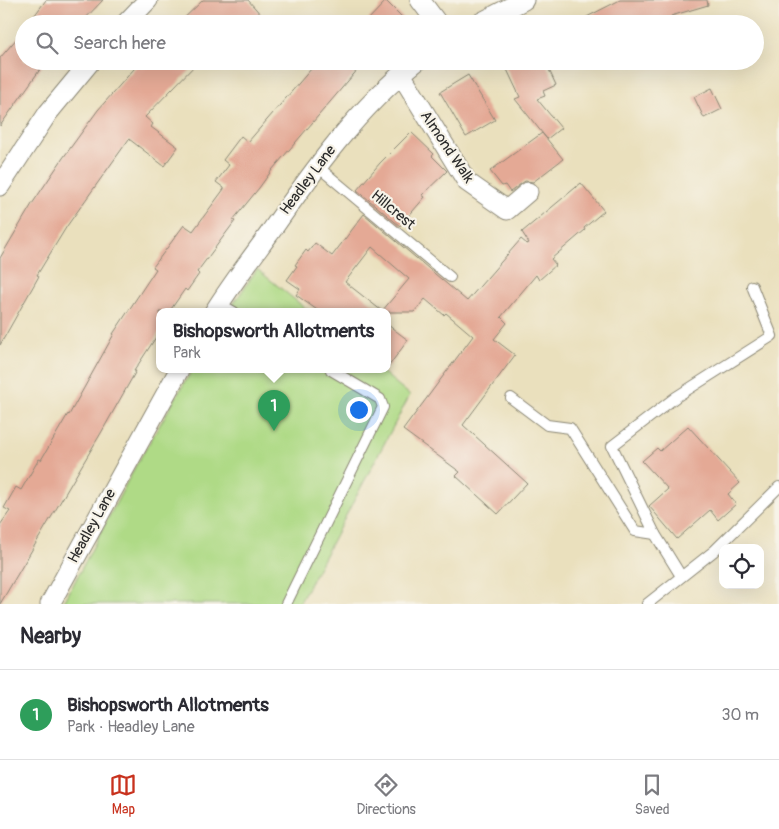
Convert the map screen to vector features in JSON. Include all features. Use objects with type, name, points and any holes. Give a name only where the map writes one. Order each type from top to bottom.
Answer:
[{"type":"street","points":[[134,15],[148,0]]},
{"type":"street","points":[[420,0],[431,15]]},
{"type":"street","points":[[495,15],[524,0]]},
{"type":"street","points":[[0,186],[48,113],[84,70]]},
{"type":"street","name":"Headley Lane","points":[[224,308],[317,166],[355,121],[406,70]]},
{"type":"street","name":"Almond Walk","points":[[401,74],[467,182],[507,210],[528,192]]},
{"type":"street","name":"Headley Lane","points":[[50,604],[177,373]]},
{"type":"lane","name":"Hillcrest","points":[[317,166],[450,277]]},
{"type":"lane","points":[[681,576],[655,534],[612,446],[676,397],[772,336],[752,286]]},
{"type":"lane","points":[[286,604],[382,407],[380,399],[336,373]]},
{"type":"lane","points":[[511,398],[546,425],[570,428],[635,531],[655,534]]},
{"type":"lane","points":[[647,604],[714,551],[779,487]]},
{"type":"green space","points":[[257,269],[305,308],[231,308]]},
{"type":"green space","points":[[190,373],[384,373],[410,395],[299,604],[63,604],[135,467]]},
{"type":"building","points":[[46,0],[103,0],[89,15],[35,15]]},
{"type":"building","points":[[203,0],[248,0],[261,15],[187,15]]},
{"type":"building","points":[[620,0],[707,0],[708,5],[674,15],[591,15]]},
{"type":"building","points":[[386,1],[400,15],[373,15]]},
{"type":"building","points":[[15,40],[15,70],[40,70],[0,126],[0,58]]},
{"type":"building","points":[[133,70],[190,70],[145,117],[153,124],[151,127],[178,147],[164,166],[129,139],[67,226],[37,275],[39,276],[0,345],[0,258],[32,204],[98,110]]},
{"type":"building","points":[[310,70],[357,70],[272,170],[233,220],[235,221],[197,272],[199,274],[187,291],[185,289],[172,308],[156,308],[156,337],[134,371],[136,371],[101,433],[0,604],[0,525],[10,511],[4,508],[16,487],[21,490],[39,459],[41,460],[69,415],[113,334],[156,269],[153,267],[184,225],[193,231],[224,189],[216,182],[229,165],[223,160],[241,136],[248,142]]},
{"type":"building","points":[[507,70],[549,70],[556,85],[543,91],[545,96],[537,99],[561,128],[547,139],[515,99],[520,97]]},
{"type":"building","points":[[468,75],[495,120],[466,137],[440,92]]},
{"type":"building","points":[[712,88],[722,109],[704,118],[694,97]]},
{"type":"building","points":[[411,132],[434,154],[432,156],[447,171],[422,195],[425,197],[400,226],[357,190],[380,163]]},
{"type":"building","points":[[542,133],[563,159],[533,182],[525,181],[510,192],[505,185],[502,186],[490,171]]},
{"type":"building","points":[[581,183],[604,211],[551,259],[556,265],[539,280],[536,275],[501,317],[507,323],[494,339],[515,355],[463,425],[527,483],[498,514],[456,476],[460,472],[403,430],[473,336],[446,313],[444,315],[425,299],[414,312],[391,312],[391,308],[385,308],[409,279],[372,247],[345,282],[378,308],[314,308],[296,295],[300,289],[287,280],[306,250],[308,252],[315,243],[332,256],[364,214],[467,301],[521,239],[527,244],[529,243],[522,232]]},
{"type":"building","points":[[391,327],[408,340],[391,363]]},
{"type":"building","points":[[688,426],[740,483],[728,494],[736,504],[718,520],[710,510],[677,539],[649,506],[668,489],[642,461],[657,448],[660,451]]},
{"type":"place","name":"Bishopsworth Allotments","points":[[274,431]]}]
